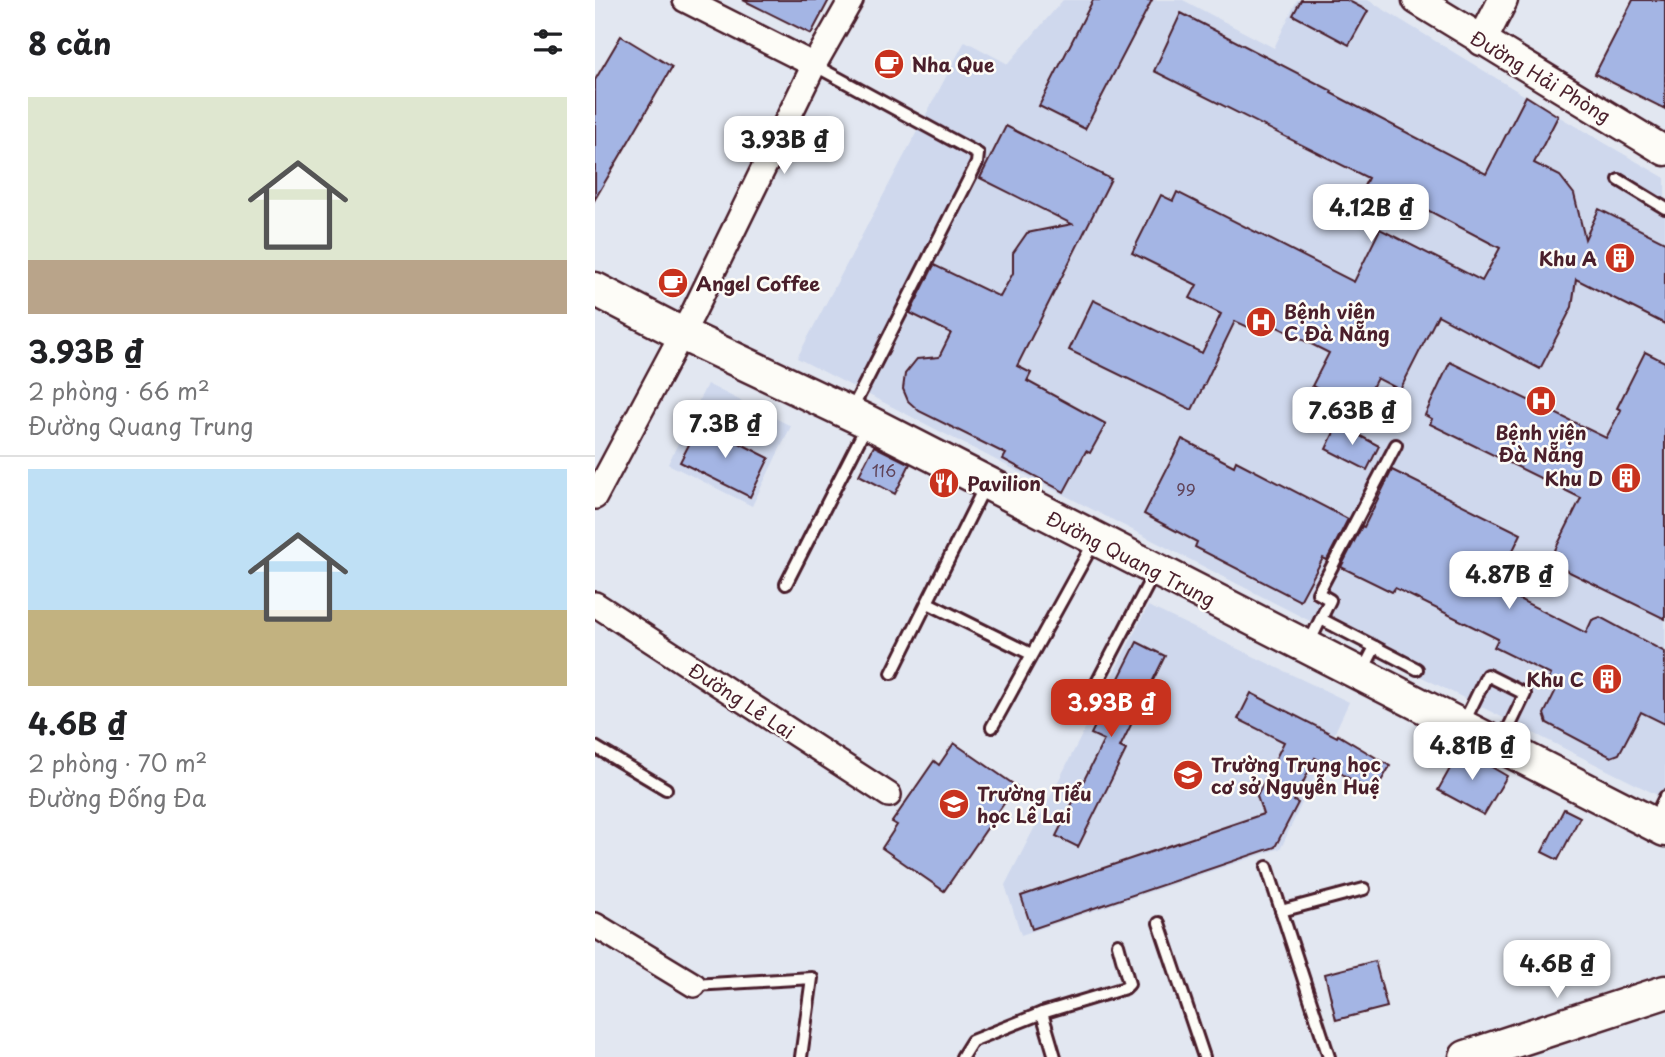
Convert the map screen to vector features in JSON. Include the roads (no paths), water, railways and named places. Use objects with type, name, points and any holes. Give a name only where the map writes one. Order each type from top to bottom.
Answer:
[{"type":"main road","name":"Đường Quang Trung","points":[[595,289],[682,334],[859,418],[1500,746],[1661,817]]},
{"type":"main road","points":[[1466,1057],[1665,992]]},
{"type":"street","points":[[684,0],[814,65]]},
{"type":"street","points":[[595,497],[682,334],[814,65],[851,0]]},
{"type":"street","name":"Đường Hải Phòng","points":[[1417,0],[1665,151]]},
{"type":"street","points":[[1482,41],[1503,0]]},
{"type":"street","name":"Đường Lê Lai","points":[[595,604],[889,795]]},
{"type":"street","points":[[595,925],[694,985]]},
{"type":"lane","points":[[786,584],[859,418],[977,163],[978,154],[814,65]]},
{"type":"lane","points":[[1619,180],[1665,208]]},
{"type":"lane","points":[[1307,648],[1330,600],[1318,593],[1397,445]]},
{"type":"lane","points":[[892,673],[986,483]]},
{"type":"lane","points":[[992,727],[1095,540]]},
{"type":"lane","points":[[1078,719],[1155,570]]},
{"type":"lane","points":[[928,603],[1031,654]]},
{"type":"lane","points":[[1321,618],[1417,669]]},
{"type":"lane","points":[[1360,675],[1375,647]]},
{"type":"lane","points":[[1462,727],[1487,675],[1525,694],[1500,746]]},
{"type":"lane","points":[[595,747],[666,789]]},
{"type":"lane","points":[[1267,867],[1329,1057]]},
{"type":"lane","points":[[1281,911],[1364,889]]},
{"type":"lane","points":[[1159,923],[1204,1057]]},
{"type":"lane","points":[[962,1057],[972,1041],[1042,1013],[1125,988],[1129,984],[1118,944]]},
{"type":"lane","points":[[694,985],[812,978],[801,1057]]},
{"type":"lane","points":[[1042,1013],[1055,1057]]},
{"type":"place","name":"Nha Que","points":[[889,64]]},
{"type":"place","name":"Khu A","points":[[1620,258]]},
{"type":"place","name":"Angel Coffee","points":[[673,283]]},
{"type":"place","name":"Bệnh viện C Đà Nẵng","points":[[1261,322]]},
{"type":"place","name":"Bệnh viện Đà Nẵng","points":[[1541,401]]},
{"type":"place","name":"Khu D","points":[[1626,478]]},
{"type":"place","name":"Pavilion","points":[[944,483]]},
{"type":"place","name":"Khu C","points":[[1607,679]]},
{"type":"place","name":"Trường Trung học cơ sở Nguyễn Huệ","points":[[1188,775]]},
{"type":"place","name":"Trường Tiểu học Lê Lai","points":[[954,804]]}]
